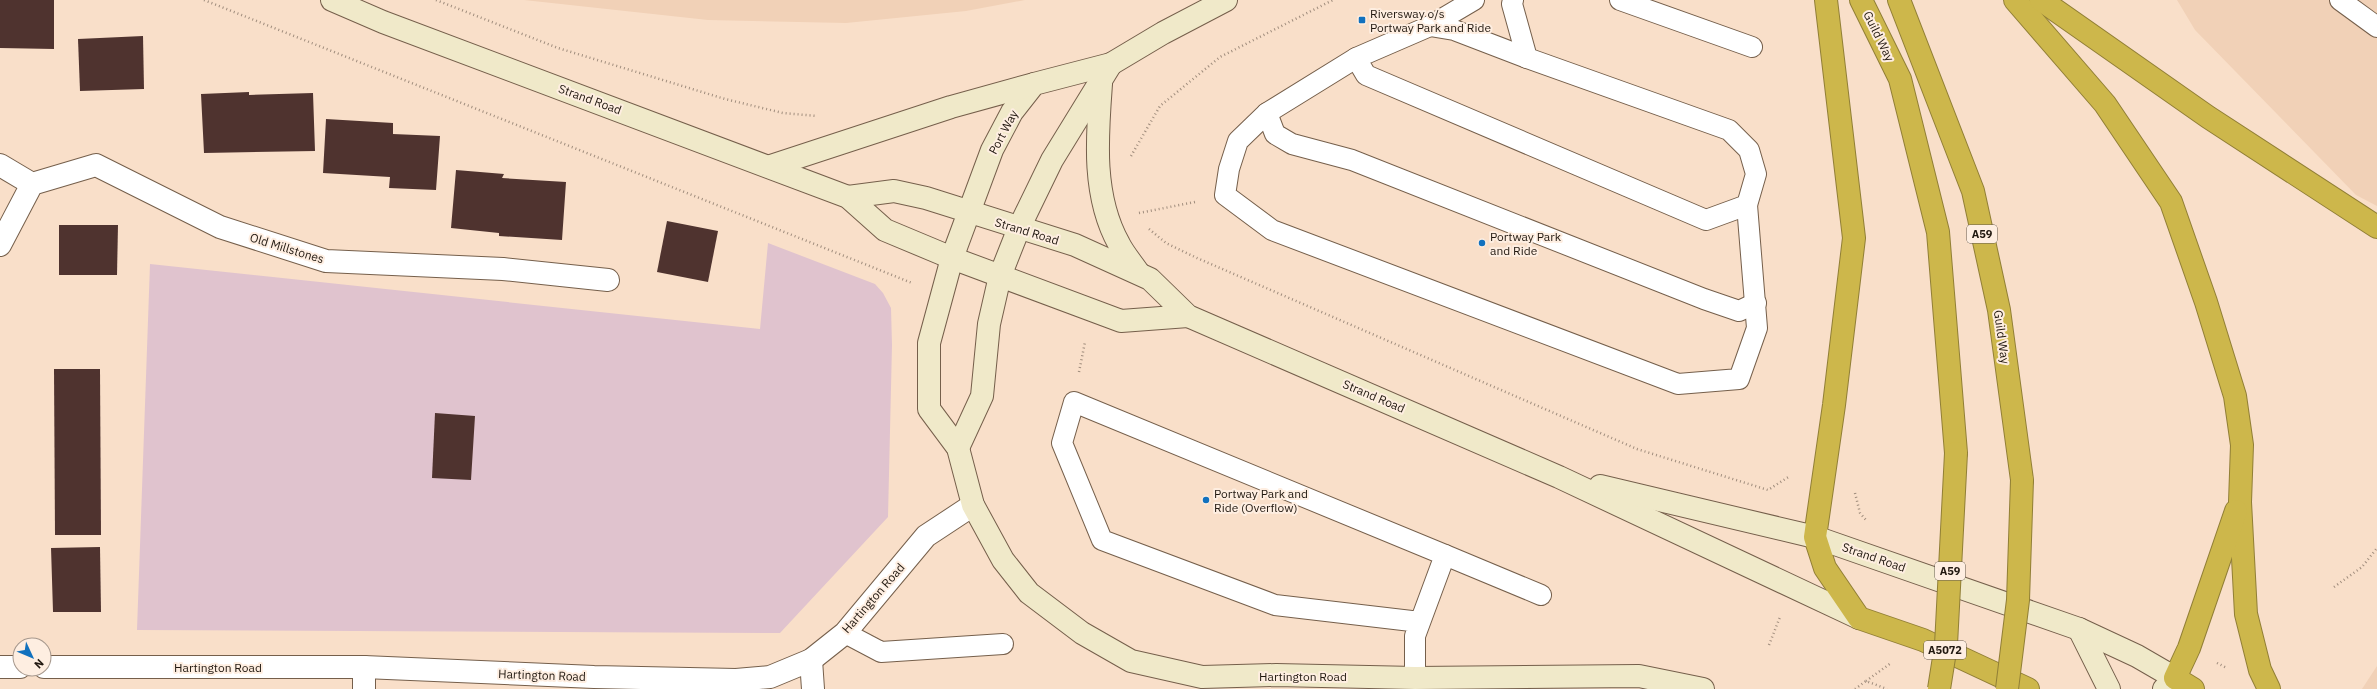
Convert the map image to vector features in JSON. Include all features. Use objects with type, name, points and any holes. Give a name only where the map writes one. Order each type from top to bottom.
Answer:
[{"type":"highway","points":[[1826,0],[1854,238],[1834,405],[1816,537],[1825,568],[1859,618]]},
{"type":"highway","name":"Guild Way","points":[[1861,0],[1900,79],[1938,232],[1956,453],[1946,645],[1939,689]]},
{"type":"highway","name":"Guild Way","points":[[1899,0],[1973,191],[1999,310],[2022,480],[2018,600],[2007,689]]},
{"type":"highway","points":[[2015,0],[2105,104],[2171,202],[2206,302],[2235,396],[2242,445],[2240,502],[2246,614],[2260,670],[2269,689]]},
{"type":"highway","points":[[2041,0],[2208,117],[2377,227]]},
{"type":"highway","points":[[2193,689],[2169,683],[2189,648],[2240,502]]},
{"type":"highway","name":"Strand Road","points":[[1859,618],[1923,640],[2028,689]]},
{"type":"main road","name":"Strand Road","points":[[332,0],[383,22],[848,196],[885,230],[950,258],[1121,321],[1188,316]]},
{"type":"main road","points":[[958,448],[982,396],[989,324],[1000,276],[1019,228],[1052,160],[1106,73],[1163,33],[1226,0]]},
{"type":"main road","points":[[771,166],[951,107],[1034,84],[1106,73]]},
{"type":"main road","points":[[1106,73],[1098,119],[1098,169],[1102,203],[1119,244],[1138,272]]},
{"type":"main road","name":"Port Way","points":[[950,258],[992,150],[1012,112],[1034,84]]},
{"type":"main road","name":"Strand Road","points":[[848,196],[894,191],[926,198],[1075,245],[1138,272],[1150,279],[1188,316],[1559,477],[1859,618]]},
{"type":"main road","name":"Hartington Road","points":[[950,258],[929,343],[929,409],[958,448],[972,505],[1003,560],[1029,593],[1082,633],[1131,661],[1202,677],[1276,675],[1415,678],[1502,682],[1640,676],[1703,689]]},
{"type":"main road","name":"Strand Road","points":[[1559,477],[1816,537],[2079,629],[2136,656],[2169,683]]},
{"type":"main road","points":[[2079,629],[2109,689]]},
{"type":"street","points":[[0,165],[32,184],[0,245]]},
{"type":"street","name":"Old Millstones","points":[[32,184],[96,165],[220,227],[326,261],[503,269],[608,280]]},
{"type":"street","name":"Hartington Road","points":[[52,667],[364,667],[593,683],[770,677],[811,660],[845,633],[926,536],[972,505]]},
{"type":"street","points":[[811,660],[813,689]]},
{"type":"street","points":[[0,667],[12,667]]},
{"type":"street","points":[[364,667],[364,689]]},
{"type":"lane","points":[[1430,26],[1454,30],[1527,58],[1729,130],[1749,150],[1756,174],[1747,205],[1757,328],[1739,379],[1678,384],[1272,230],[1225,195],[1229,169],[1238,141],[1267,113],[1356,58],[1430,26],[1474,0]]},
{"type":"lane","points":[[1513,0],[1512,4],[1527,58]]},
{"type":"lane","points":[[1620,0],[1752,47]]},
{"type":"lane","points":[[2340,0],[2377,27]]},
{"type":"lane","points":[[1356,58],[1366,76],[1706,220],[1747,205]]},
{"type":"lane","points":[[1267,113],[1275,134],[1292,144],[1352,160],[1739,311],[1756,303]]},
{"type":"lane","points":[[1420,622],[1275,605],[1102,540],[1062,443],[1074,402],[1541,595]]},
{"type":"lane","points":[[1415,678],[1415,636],[1445,555]]},
{"type":"lane","points":[[845,633],[881,652],[1004,644]]},
{"type":"path","points":[[204,0],[912,283],[950,258]]},
{"type":"path","points":[[436,0],[558,48],[725,99],[783,113],[821,116]]},
{"type":"path","points":[[1131,158],[1160,106],[1220,56],[1333,0]]},
{"type":"path","points":[[1136,214],[1225,195]]},
{"type":"path","points":[[1144,225],[1166,242],[1197,258],[1637,448],[1768,490],[1790,476]]},
{"type":"path","points":[[2334,587],[2362,567],[2377,548]]},
{"type":"path","points":[[1855,689],[1866,681],[1888,689]]},
{"type":"shaded area","points":[[524,0],[1025,0],[966,11],[846,23],[708,20]]},
{"type":"shaded area","points":[[2177,0],[2377,0],[2377,206],[2356,195],[2195,30]]},
{"type":"shaded area","points":[[768,243],[875,284],[883,293],[891,308],[892,345],[888,517],[780,633],[137,630],[150,264],[760,329]]},
{"type":"shaded area","points":[[2377,666],[2377,689],[2362,689]]},
{"type":"building","points":[[0,0],[54,0],[54,49],[0,48]]},
{"type":"building","points":[[143,36],[144,89],[80,91],[78,39]]},
{"type":"building","points":[[249,92],[249,95],[313,93],[315,151],[204,153],[201,94]]},
{"type":"building","points":[[326,119],[393,123],[393,134],[440,136],[436,190],[389,188],[390,177],[323,173]]},
{"type":"building","points":[[456,170],[504,174],[502,178],[566,182],[562,240],[499,236],[499,233],[451,228]]},
{"type":"building","points":[[667,221],[718,231],[708,282],[657,272]]},
{"type":"building","points":[[59,225],[118,225],[117,275],[59,275]]},
{"type":"building","points":[[54,369],[100,369],[101,535],[55,535]]},
{"type":"building","points":[[435,413],[475,416],[471,480],[432,478]]},
{"type":"building","points":[[100,547],[101,612],[53,612],[51,548]]},
{"type":"place","name":"Riversway o/s Portway Park and Ride","points":[[1362,20]]},
{"type":"place","name":"Portway Park and Ride","points":[[1482,243]]},
{"type":"place","name":"Portway Park and Ride (Overflow)","points":[[1206,500]]}]
